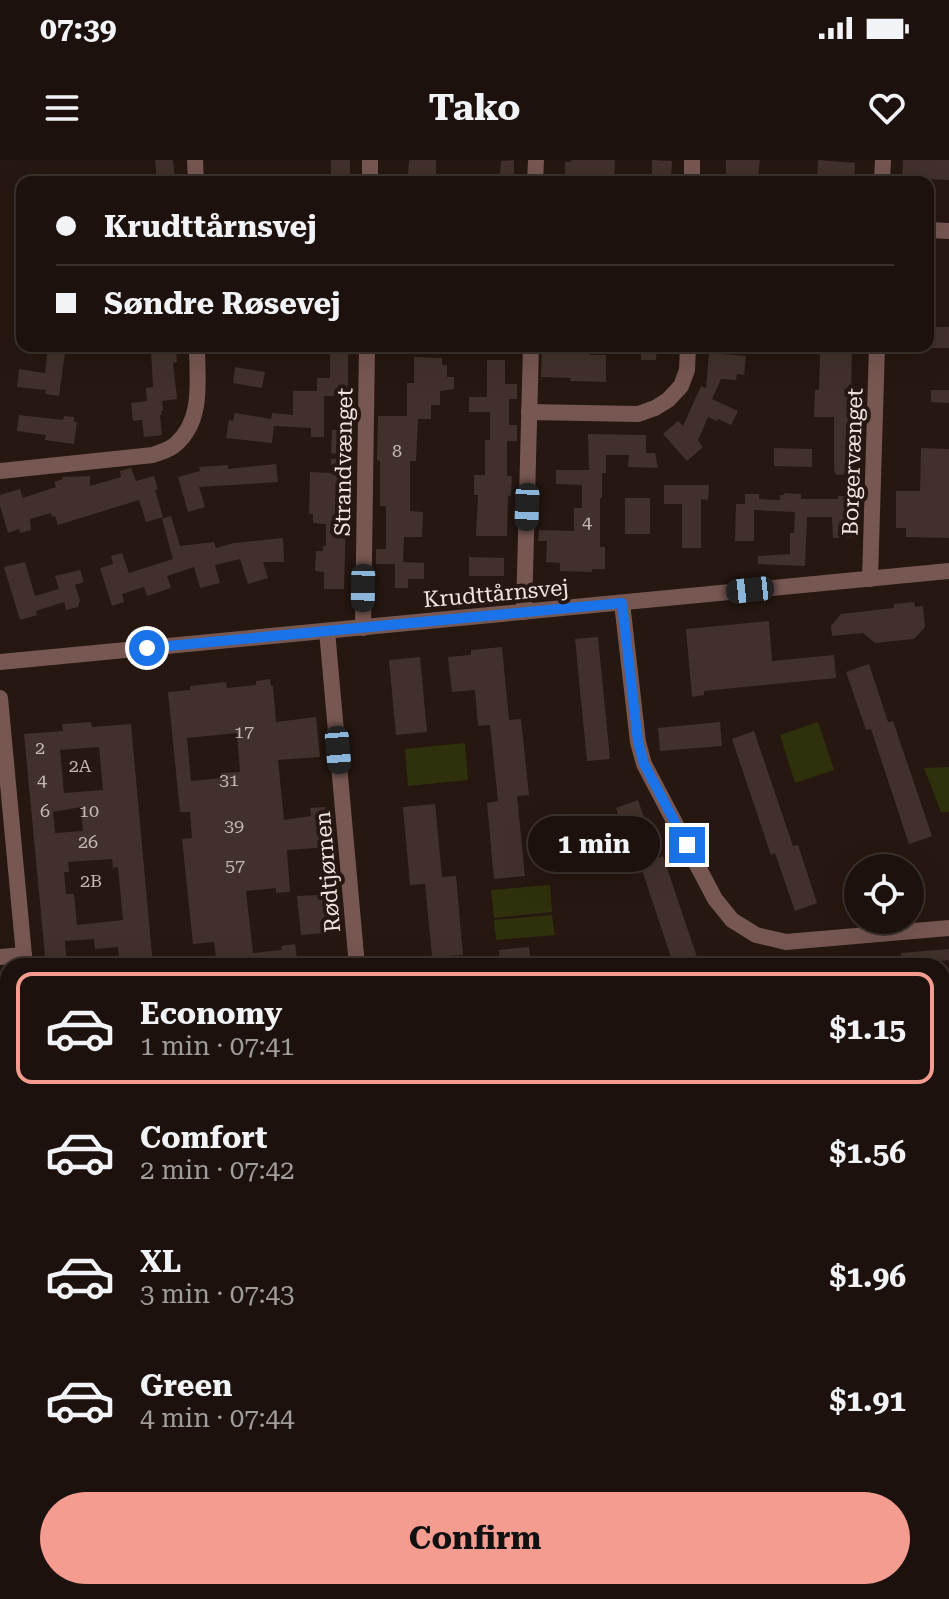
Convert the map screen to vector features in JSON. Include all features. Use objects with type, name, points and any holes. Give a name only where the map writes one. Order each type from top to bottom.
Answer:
[{"type":"street","points":[[0,471],[153,455],[174,446],[195,417],[197,352]]},
{"type":"street","name":"Strandvænget","points":[[363,628],[367,352]]},
{"type":"street","points":[[524,612],[531,352]]},
{"type":"street","points":[[529,412],[638,414],[655,408],[681,386],[687,370],[688,352]]},
{"type":"street","name":"Borgervænget","points":[[870,579],[877,352]]},
{"type":"street","name":"Krudttårnsvej","points":[[0,662],[949,571]]},
{"type":"street","points":[[622,603],[634,719],[644,764],[715,899],[732,920],[756,935],[786,942],[949,928]]},
{"type":"street","name":"Rødtjørnen","points":[[327,631],[356,958]]},
{"type":"street","points":[[0,698],[4,778],[24,958]]},
{"type":"green space","points":[[818,722],[834,770],[795,783],[780,735]]},
{"type":"green space","points":[[465,743],[468,780],[408,786],[405,749]]},
{"type":"green space","points":[[949,767],[949,812],[941,812],[924,768]]},
{"type":"green space","points":[[550,885],[552,912],[494,918],[491,890]]},
{"type":"green space","points":[[552,915],[555,935],[496,940],[494,920]]},
{"type":"building","points":[[155,160],[173,160],[174,176],[156,176]]},
{"type":"building","points":[[331,160],[350,160],[350,176],[331,176]]},
{"type":"building","points":[[409,160],[436,160],[436,175],[408,174]]},
{"type":"building","points":[[514,160],[514,176],[500,174],[501,161]]},
{"type":"building","points":[[615,160],[614,176],[565,176],[565,162]]},
{"type":"building","points":[[652,160],[672,161],[671,176],[652,176]]},
{"type":"building","points":[[726,160],[760,160],[758,176],[726,176]]},
{"type":"building","points":[[818,160],[855,163],[854,176],[817,176]]},
{"type":"building","points":[[903,160],[949,160],[949,180],[934,179],[934,176],[902,176]]},
{"type":"building","points":[[934,327],[949,327],[949,348],[934,348]]},
{"type":"building","points":[[47,352],[65,352],[59,396],[45,394],[46,390],[17,387],[19,369],[45,373]]},
{"type":"building","points":[[151,352],[176,352],[177,362],[173,363],[177,399],[162,401],[162,435],[144,437],[142,420],[133,421],[131,403],[147,401],[146,388],[153,387]]},
{"type":"building","points":[[330,352],[348,352],[348,396],[324,396],[324,437],[311,437],[311,428],[274,426],[272,443],[226,438],[229,420],[233,421],[235,413],[271,419],[272,413],[293,415],[293,391],[317,391],[317,378],[330,378]]},
{"type":"building","points":[[542,352],[606,355],[606,382],[541,377]]},
{"type":"building","points":[[642,352],[657,352],[656,360],[641,360]]},
{"type":"building","points":[[820,352],[852,352],[851,391],[854,391],[850,474],[836,475],[834,470],[834,417],[814,417],[815,390],[819,390]]},
{"type":"building","points":[[709,353],[746,356],[744,375],[737,374],[736,380],[721,379],[712,399],[738,411],[731,425],[708,417],[698,440],[703,447],[687,461],[663,434],[678,421],[683,426],[701,386],[706,388]]},
{"type":"building","points":[[414,357],[442,358],[442,365],[447,365],[447,377],[454,377],[454,389],[440,391],[440,405],[431,405],[431,419],[418,419],[416,461],[410,461],[410,511],[423,512],[422,537],[404,537],[403,562],[424,563],[424,579],[408,579],[408,588],[395,588],[395,564],[376,564],[376,549],[386,549],[386,506],[380,506],[380,461],[377,460],[378,416],[407,416],[407,383],[414,383]]},
{"type":"building","points":[[487,360],[505,360],[505,384],[517,384],[517,399],[509,399],[509,425],[517,425],[517,441],[507,441],[507,476],[512,476],[507,536],[476,536],[478,495],[474,495],[474,475],[485,475],[485,440],[490,440],[490,412],[469,412],[469,397],[487,397]]},
{"type":"building","points":[[235,367],[265,372],[262,388],[233,383]]},
{"type":"building","points":[[931,390],[949,390],[949,403],[931,402]]},
{"type":"building","points":[[19,415],[63,420],[64,416],[74,417],[74,422],[77,422],[74,444],[45,440],[46,435],[17,431]]},
{"type":"building","points":[[332,430],[345,430],[345,455],[331,453]]},
{"type":"building","points":[[588,434],[646,435],[646,453],[655,453],[658,468],[628,467],[629,455],[606,455],[606,473],[602,473],[600,498],[600,547],[605,547],[605,569],[592,569],[592,572],[560,571],[560,563],[546,562],[547,541],[538,541],[539,530],[574,531],[574,508],[582,508],[582,485],[556,484],[556,470],[589,470]]},
{"type":"building","points":[[774,448],[812,449],[812,467],[774,466]]},
{"type":"building","points":[[921,448],[949,449],[949,538],[906,537],[906,528],[896,528],[896,491],[920,491]]},
{"type":"building","points":[[344,458],[344,589],[324,589],[324,572],[315,571],[316,551],[323,551],[323,546],[326,546],[326,524],[313,523],[313,514],[309,514],[310,472],[331,473],[331,459]]},
{"type":"building","points":[[276,464],[278,482],[199,487],[205,507],[188,512],[178,477],[200,471],[199,467],[228,465],[228,469]]},
{"type":"building","points":[[131,468],[136,481],[154,476],[163,517],[146,522],[139,500],[58,525],[51,513],[30,519],[31,530],[20,533],[19,529],[8,533],[0,495],[20,489],[23,498],[56,487],[54,482],[62,477],[90,476],[90,486],[121,477],[120,471]]},
{"type":"building","points":[[664,485],[709,485],[708,500],[701,499],[701,548],[682,548],[682,504],[664,504]]},
{"type":"building","points":[[745,494],[759,494],[759,499],[780,500],[780,495],[801,494],[801,499],[856,496],[858,537],[833,538],[832,517],[807,517],[805,566],[758,564],[758,556],[790,554],[790,533],[794,533],[795,512],[754,510],[754,541],[735,541],[736,504],[745,504]]},
{"type":"building","points":[[625,498],[650,498],[650,534],[625,534]]},
{"type":"building","points":[[171,516],[180,546],[214,542],[216,548],[283,538],[284,562],[263,562],[268,578],[248,584],[240,559],[215,565],[220,583],[200,588],[194,567],[167,576],[171,588],[147,596],[144,587],[122,594],[124,602],[112,606],[100,568],[113,564],[111,556],[122,553],[129,573],[173,559],[162,519]]},
{"type":"building","points":[[469,557],[504,558],[504,576],[469,576]]},
{"type":"building","points":[[25,562],[35,596],[59,589],[55,576],[80,570],[84,582],[75,585],[80,600],[78,607],[66,610],[64,602],[20,620],[4,567]]},
{"type":"building","points":[[914,602],[915,607],[923,606],[925,627],[914,639],[875,643],[863,633],[832,636],[831,626],[841,614],[894,608],[894,604]]},
{"type":"building","points":[[769,621],[772,661],[834,655],[836,678],[704,691],[704,695],[692,697],[686,629]]},
{"type":"building","points":[[598,637],[610,759],[587,761],[575,639]]},
{"type":"building","points":[[502,647],[509,720],[521,719],[529,795],[517,796],[525,876],[494,879],[487,803],[498,801],[490,725],[478,726],[475,690],[452,692],[448,657],[471,655],[471,650]]},
{"type":"building","points":[[420,657],[427,732],[396,735],[389,660]]},
{"type":"building","points":[[869,664],[888,722],[893,721],[932,836],[909,844],[871,729],[866,730],[846,672]]},
{"type":"building","points":[[270,679],[276,722],[316,717],[320,757],[278,760],[284,820],[311,816],[310,808],[325,807],[329,847],[287,850],[290,892],[276,893],[276,888],[246,891],[253,953],[282,950],[281,946],[295,944],[297,958],[216,958],[214,942],[193,944],[182,839],[192,838],[190,812],[180,812],[168,692],[226,682],[227,688],[256,685],[256,681]],"holes":[[[237,733],[240,772],[221,773],[221,778],[191,781],[187,738]]]},
{"type":"building","points":[[91,722],[92,727],[131,724],[152,958],[119,958],[118,947],[95,949],[94,939],[65,941],[66,958],[45,958],[24,734],[63,731],[62,724]],"holes":[[[99,747],[103,790],[64,793],[60,750]],[[81,807],[83,831],[55,833],[53,812]],[[112,859],[113,868],[118,867],[123,920],[77,925],[74,894],[66,894],[64,872],[69,872],[68,862]]]},
{"type":"building","points":[[720,722],[722,746],[660,751],[658,728]]},
{"type":"building","points":[[754,731],[793,846],[798,845],[817,903],[795,911],[775,853],[771,855],[732,739]]},
{"type":"building","points":[[638,800],[658,858],[663,856],[697,958],[671,958],[640,864],[635,866],[616,808]]},
{"type":"building","points":[[435,804],[442,877],[456,876],[463,955],[410,958],[432,956],[425,884],[410,885],[403,807]]},
{"type":"building","points":[[333,892],[337,932],[301,935],[297,896]]},
{"type":"building","points":[[529,947],[530,958],[500,958],[499,950]]},
{"type":"building","points":[[949,949],[949,958],[901,958],[901,953]]},
{"type":"route","points":[[147,648],[622,603],[638,742],[644,764],[687,845]]}]
